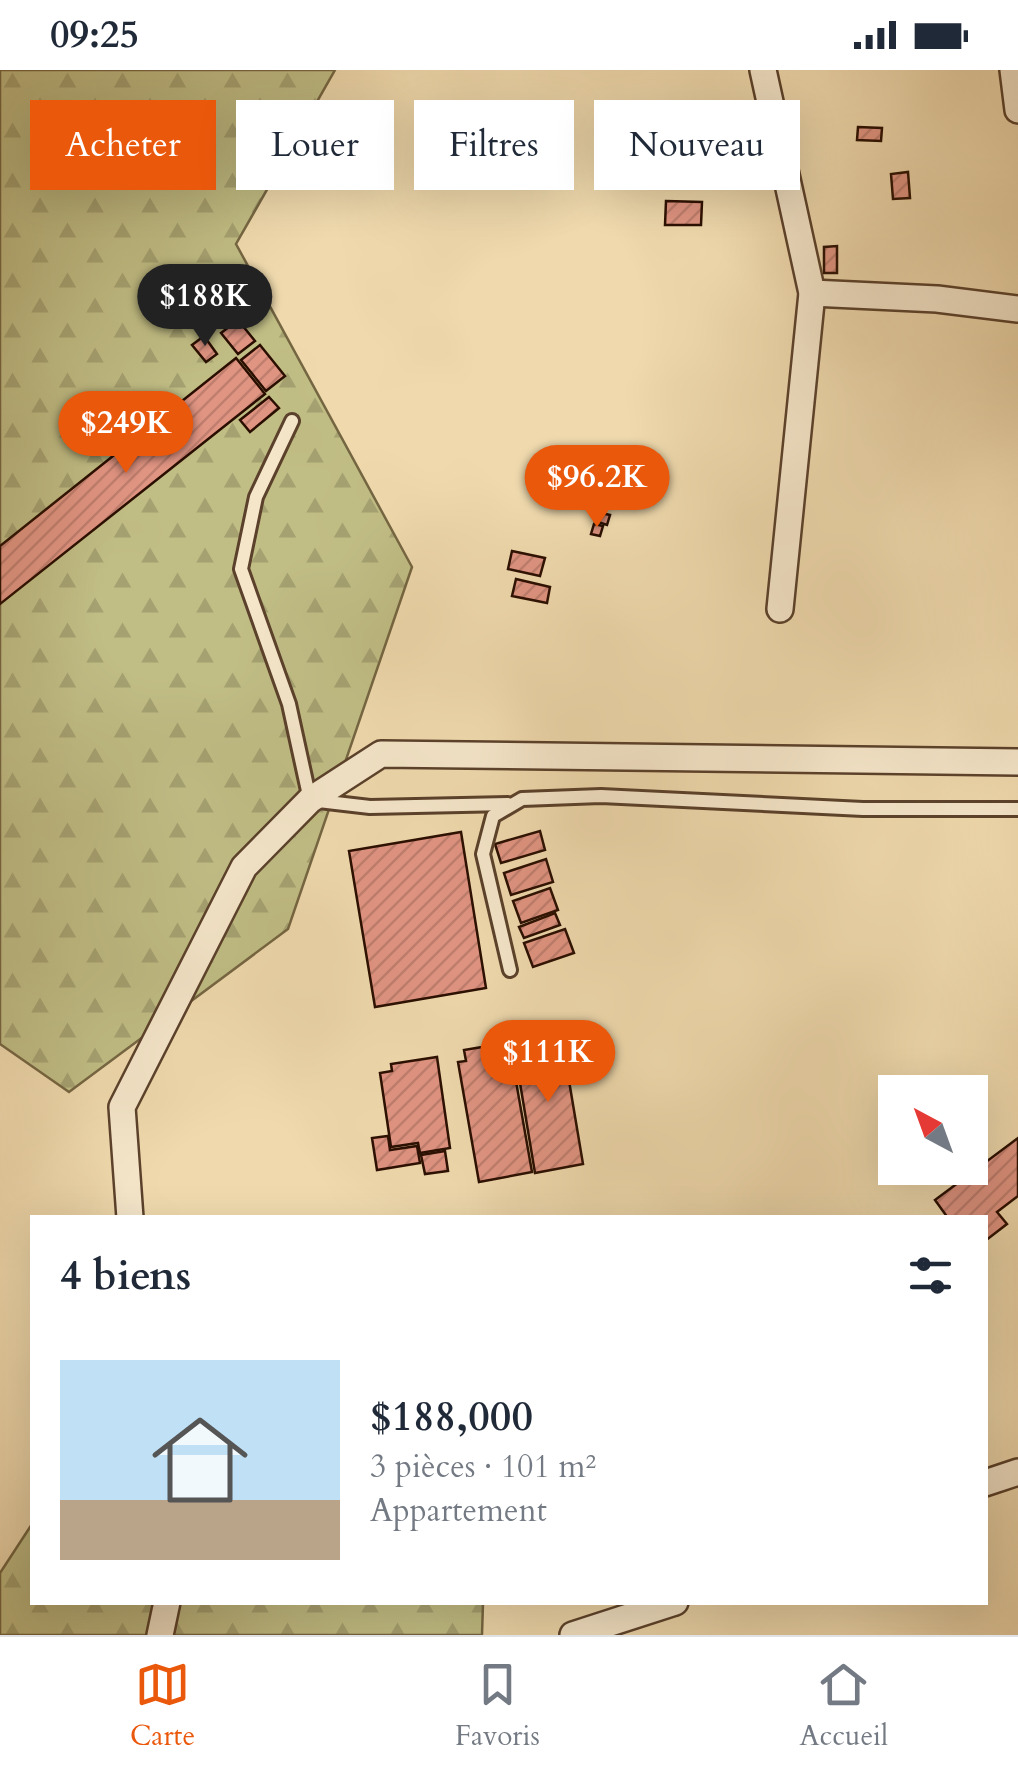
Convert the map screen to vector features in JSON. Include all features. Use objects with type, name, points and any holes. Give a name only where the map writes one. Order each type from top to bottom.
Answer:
[{"type":"street","points":[[763,70],[812,293],[780,608]]},
{"type":"street","points":[[1013,70],[1018,110]]},
{"type":"street","points":[[812,293],[937,299],[1018,309]]},
{"type":"street","points":[[130,1215],[122,1107],[244,867],[310,800],[381,754],[1018,762]]},
{"type":"street","points":[[988,1482],[1018,1472]]},
{"type":"street","points":[[160,1635],[166,1605]]},
{"type":"street","points":[[573,1635],[666,1605]]},
{"type":"lane","points":[[292,421],[256,497],[241,569],[289,704],[310,800],[370,807],[513,804]]},
{"type":"lane","points":[[510,970],[483,854],[493,816],[522,799],[601,796],[863,808],[1018,810]]},
{"type":"green space","points":[[0,70],[335,70],[318,100],[236,100],[236,190],[267,190],[236,244],[412,567],[288,929],[69,1092],[0,1044]]},
{"type":"green space","points":[[30,1527],[30,1605],[483,1605],[482,1635],[0,1635],[0,1573]]},
{"type":"building","points":[[858,127],[882,128],[881,141],[857,140]]},
{"type":"building","points":[[908,172],[910,198],[893,199],[891,174]]},
{"type":"building","points":[[666,201],[702,202],[701,225],[665,225]]},
{"type":"building","points":[[837,246],[837,273],[824,273],[824,247]]},
{"type":"building","points":[[238,320],[255,341],[238,354],[221,333]]},
{"type":"building","points":[[204,336],[217,354],[206,362],[192,345]]},
{"type":"building","points":[[260,345],[285,376],[266,391],[241,360]]},
{"type":"building","points":[[236,358],[265,394],[0,604],[0,546]]},
{"type":"building","points":[[269,397],[279,408],[250,432],[240,420]]},
{"type":"building","points":[[597,512],[610,515],[607,525],[595,521]]},
{"type":"building","points":[[594,524],[603,526],[600,536],[591,534]]},
{"type":"building","points":[[512,551],[545,558],[540,576],[508,569]]},
{"type":"building","points":[[516,579],[550,587],[547,603],[512,596]]},
{"type":"building","points":[[540,831],[545,850],[501,863],[495,844]]},
{"type":"building","points":[[461,832],[486,988],[375,1007],[349,851]]},
{"type":"building","points":[[546,859],[553,882],[511,895],[504,873]]},
{"type":"building","points":[[550,888],[558,910],[521,923],[513,901]]},
{"type":"building","points":[[555,913],[560,925],[524,938],[519,927]]},
{"type":"building","points":[[565,929],[574,953],[533,967],[524,943]]},
{"type":"building","points":[[553,1036],[555,1046],[563,1045],[583,1164],[535,1173],[516,1042]]},
{"type":"building","points":[[500,1044],[502,1054],[511,1053],[532,1172],[479,1182],[458,1062],[466,1061],[464,1050]]},
{"type":"building","points":[[437,1057],[450,1148],[420,1153],[418,1143],[391,1147],[380,1073],[392,1071],[391,1064]]},
{"type":"building","points":[[388,1136],[390,1150],[417,1146],[420,1163],[377,1170],[372,1138]]},
{"type":"building","points":[[1018,1138],[1018,1196],[997,1212],[1007,1224],[988,1239],[988,1215],[946,1215],[935,1200],[955,1185],[988,1185],[988,1160]]},
{"type":"building","points":[[445,1151],[448,1171],[425,1174],[421,1155]]}]
